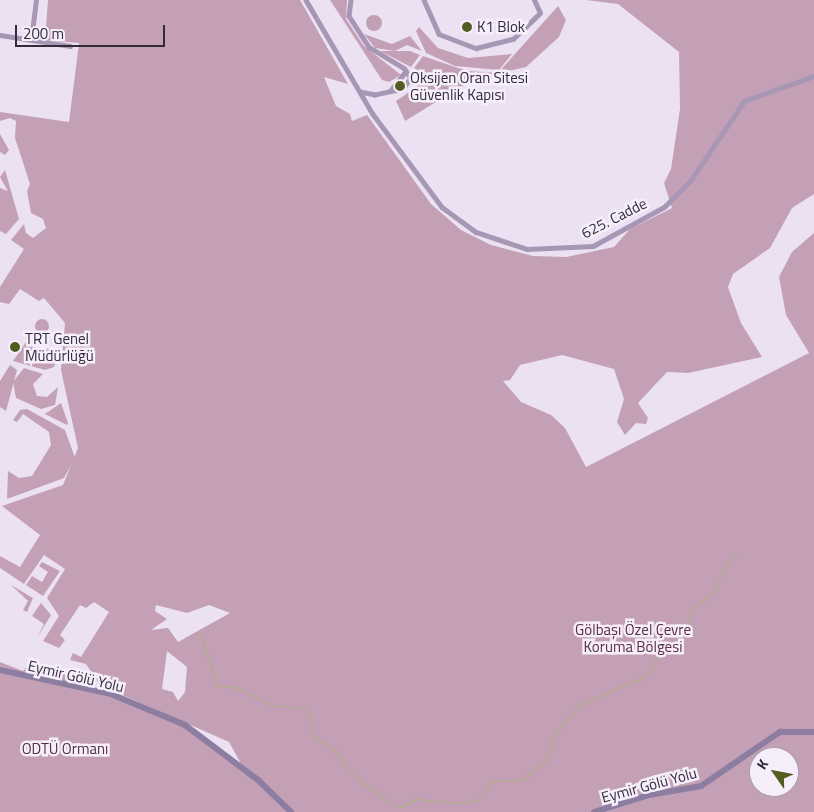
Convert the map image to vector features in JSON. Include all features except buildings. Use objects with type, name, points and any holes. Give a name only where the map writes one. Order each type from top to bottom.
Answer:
[{"type":"street","points":[[31,40],[36,0]]},
{"type":"street","name":"625. Cadde","points":[[306,0],[324,28],[359,92],[452,216],[501,243],[558,251],[593,246],[669,204],[691,180],[744,100],[814,76]]},
{"type":"street","points":[[351,0],[349,16],[369,47],[409,73],[407,86],[375,95],[359,92]]},
{"type":"street","points":[[424,0],[439,34],[476,48],[512,39],[539,16],[534,0]]},
{"type":"street","points":[[0,35],[70,46]]},
{"type":"street","points":[[391,90],[406,76],[404,68]]},
{"type":"street","name":"Eymir Gölü Yolu","points":[[0,670],[111,694],[185,725],[258,780],[291,812]]},
{"type":"street","name":"Eymir Gölü Yolu","points":[[594,812],[649,795],[701,786],[780,732],[814,732]]},
{"type":"green space","points":[[48,0],[300,0],[348,84],[324,77],[336,106],[350,114],[352,121],[367,115],[431,204],[461,230],[491,245],[533,256],[566,257],[614,247],[630,229],[672,208],[664,183],[671,169],[680,109],[679,52],[618,4],[586,0],[814,0],[814,194],[792,208],[770,248],[733,274],[728,287],[741,323],[762,357],[688,373],[667,372],[638,403],[648,418],[646,424],[636,423],[625,435],[617,422],[624,399],[614,369],[562,355],[520,365],[510,380],[503,381],[521,402],[551,415],[565,428],[586,467],[809,353],[786,315],[779,277],[792,252],[814,233],[814,812],[0,812],[0,670],[100,692],[185,725],[238,765],[240,762],[229,742],[100,685],[86,664],[70,660],[73,653],[81,657],[109,612],[94,602],[86,608],[80,605],[60,635],[65,640],[59,648],[43,641],[59,616],[47,598],[65,569],[44,555],[24,584],[0,568],[0,556],[20,567],[40,535],[2,506],[63,485],[78,448],[61,370],[65,323],[44,298],[39,301],[20,289],[9,304],[0,302],[0,287],[24,249],[11,240],[24,224],[26,233],[33,238],[46,228],[43,219],[31,213],[27,191],[30,184],[15,138],[16,121],[10,118],[0,121],[0,112],[69,122],[79,43],[45,40]],"holes":[[[156,605],[187,613],[209,605],[230,613],[178,642],[168,628],[151,630],[167,619],[155,611]],[[167,651],[187,667],[185,692],[178,701],[173,692],[162,689]]]},
{"type":"green space","points":[[330,0],[347,0],[346,19],[364,46],[401,75],[389,82],[382,80]]},
{"type":"green space","points":[[558,6],[566,20],[559,37],[526,67],[475,78],[405,121],[396,101],[421,84],[422,73],[414,68],[423,56],[467,71],[498,73]]},
{"type":"green space","points":[[374,15],[380,17],[382,23],[380,29],[374,31],[368,29],[366,23],[368,17]]},
{"type":"green space","points":[[419,27],[438,48],[468,58],[512,54],[499,70],[455,66],[426,53],[416,31]]},
{"type":"green space","points":[[364,34],[392,44],[410,36],[422,51],[407,45],[395,51],[375,48]]},
{"type":"green space","points":[[380,51],[410,51],[420,55],[411,67]]},
{"type":"green space","points":[[0,134],[9,150],[5,155],[0,152]]},
{"type":"green space","points":[[5,170],[19,219],[6,234],[0,231],[0,188],[8,191],[0,177]]},
{"type":"green space","points":[[42,319],[47,321],[49,326],[47,331],[42,333],[37,331],[35,326],[37,321]]},
{"type":"green space","points":[[26,342],[39,351],[49,349],[51,357],[57,358],[54,367],[45,370],[13,361]]},
{"type":"green space","points":[[10,365],[17,370],[6,411],[0,407],[0,381]]},
{"type":"green space","points":[[24,368],[43,374],[33,384],[37,396],[47,397],[58,387],[55,405],[41,409],[16,398],[13,382]]},
{"type":"green space","points":[[61,403],[68,423],[67,425],[45,414]]},
{"type":"green space","points":[[27,409],[65,430],[75,458],[64,478],[7,499],[8,471],[19,478],[32,476],[51,445],[49,432],[23,414],[17,422],[13,420],[20,410]]},
{"type":"green space","points":[[42,562],[60,571],[43,596],[26,585],[32,576],[42,582],[48,572],[39,566]]},
{"type":"green space","points":[[11,585],[33,598],[27,612],[23,610],[28,601]]},
{"type":"green space","points":[[41,603],[51,615],[37,638],[44,624],[32,616]]},
{"type":"green space","points":[[0,662],[23,671],[28,666],[72,674],[69,685],[0,668]]},
{"type":"waterway","points":[[200,632],[217,686],[238,688],[271,705],[303,708],[310,715],[313,736],[337,753],[356,778],[392,804],[401,807],[416,799],[461,803],[477,800],[490,781],[522,780],[547,759],[555,733],[579,705],[647,676],[661,649],[682,636],[694,607],[715,591],[723,569],[737,552]]},
{"type":"place","name":"K1 Blok","points":[[467,27]]},
{"type":"place","name":"Oksijen Oran Sitesi Güvenlik Kapısı","points":[[400,86]]},
{"type":"place","name":"TRT Genel Müdürlüğü","points":[[15,347]]},
{"type":"park label","name":"Gölbaşı Özel Çevre Koruma Bölgesi","points":[[633,638]]},
{"type":"park label","name":"ODTÜ Ormanı","points":[[65,749]]}]
